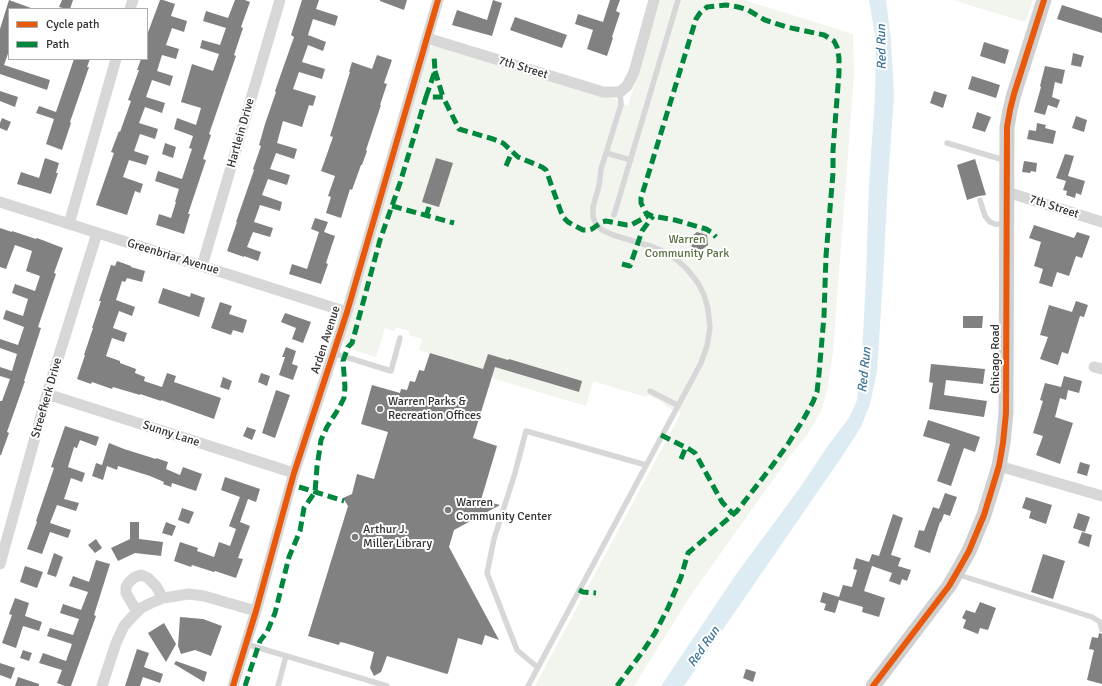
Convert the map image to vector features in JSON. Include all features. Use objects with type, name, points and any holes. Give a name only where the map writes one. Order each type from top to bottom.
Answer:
[{"type":"street","name":"Hartlein Drive","points":[[202,266],[280,0]]},
{"type":"street","name":"Arden Avenue","points":[[233,686],[256,611],[294,473],[347,312],[438,0]]},
{"type":"street","points":[[620,92],[627,86],[634,72],[654,0]]},
{"type":"street","name":"Chicago Road","points":[[873,686],[949,586],[956,574],[969,551],[984,515],[999,466],[1006,413],[1007,127],[1010,110],[1044,0]]},
{"type":"street","name":"7th Street","points":[[427,38],[603,92],[620,92]]},
{"type":"street","points":[[69,224],[116,60]]},
{"type":"street","name":"7th Street","points":[[1007,192],[1102,222]]},
{"type":"street","name":"Greenbriar Avenue","points":[[0,202],[347,312]]},
{"type":"street","name":"Streefkerk Drive","points":[[0,563],[47,394],[97,233]]},
{"type":"street","name":"Sunny Lane","points":[[47,394],[294,473]]},
{"type":"street","points":[[999,466],[1102,496]]},
{"type":"street","points":[[137,612],[126,593],[126,587],[129,582],[136,577],[141,575],[148,578],[156,586],[163,598]]},
{"type":"street","points":[[102,686],[116,643],[124,626],[137,612],[151,602],[163,598],[189,594],[204,596],[256,611]]},
{"type":"lane","points":[[614,215],[678,0]]},
{"type":"lane","points":[[528,686],[677,405],[701,363],[707,346],[710,328],[708,309],[704,295],[698,283],[687,269],[667,253],[602,230],[596,224],[593,217],[593,207],[599,186],[601,169],[621,105],[620,92]]},
{"type":"lane","points":[[947,143],[1007,161]]},
{"type":"lane","points":[[606,153],[631,160]]},
{"type":"lane","points":[[980,200],[985,216],[990,222],[1007,225]]},
{"type":"lane","points":[[333,353],[391,371],[400,338]]},
{"type":"lane","points":[[650,391],[677,405]]},
{"type":"lane","points":[[537,667],[516,650],[487,573],[494,539],[515,473],[526,431],[646,465]]},
{"type":"lane","points":[[956,574],[1092,617],[1100,622],[1102,630]]},
{"type":"lane","points":[[246,644],[387,686]]},
{"type":"lane","points":[[278,686],[286,656]]},
{"type":"path","points":[[702,233],[704,228]]},
{"type":"green space","name":"Warren Community Park","points":[[660,0],[744,0],[853,34],[854,74],[833,352],[827,391],[821,411],[808,434],[790,456],[691,595],[634,686],[535,686],[681,413],[667,407],[662,402],[649,395],[646,397],[593,381],[586,406],[492,378],[493,372],[419,350],[422,339],[409,335],[409,331],[396,327],[394,331],[385,328],[376,357],[347,348],[344,343],[344,338],[431,47],[435,46],[606,95],[628,106]]},
{"type":"green space","points":[[953,0],[1033,0],[1025,22]]},
{"type":"water","name":"Red Run","points":[[869,0],[886,0],[891,40],[894,96],[877,372],[870,404],[861,427],[845,452],[684,686],[661,686],[737,573],[849,418],[857,400],[861,372],[869,183],[875,97],[876,41]]},
{"type":"building","points":[[9,0],[31,8],[8,8],[8,54],[4,65],[50,80],[47,90],[0,74],[0,29]]},
{"type":"building","points":[[62,0],[73,0],[70,8],[59,7]]},
{"type":"building","points":[[160,0],[175,4],[171,16],[187,21],[184,32],[172,28],[166,45],[179,49],[176,59],[162,55],[157,71],[173,76],[170,86],[152,80],[146,97],[165,103],[162,113],[145,107],[139,123],[158,129],[155,139],[140,134],[134,151],[149,156],[146,165],[129,160],[123,177],[143,184],[140,193],[135,191],[127,215],[96,205],[114,153],[111,152],[131,101],[128,100],[139,70],[137,70],[141,60],[148,60],[148,32]]},
{"type":"building","points":[[235,0],[245,0],[250,2],[241,27],[243,28],[234,55],[236,56],[209,134],[211,135],[203,159],[206,160],[188,214],[190,214],[184,234],[156,225],[159,214],[171,218],[179,189],[155,181],[158,171],[182,179],[192,149],[189,148],[193,136],[174,129],[177,118],[196,125],[201,108],[181,102],[192,64],[213,71],[219,54],[200,48],[202,40],[220,45],[226,28],[203,21],[206,11],[228,18]]},
{"type":"building","points":[[302,0],[319,0],[316,9],[338,16],[335,26],[313,19],[308,35],[326,42],[323,51],[308,45],[302,62],[325,69],[322,79],[299,72],[293,89],[316,96],[313,106],[309,105],[302,127],[283,121],[277,143],[297,149],[294,159],[276,153],[270,169],[290,175],[287,185],[268,179],[262,195],[282,202],[280,211],[260,205],[254,222],[273,228],[270,237],[253,232],[247,247],[261,252],[258,261],[227,251],[254,170],[253,169],[261,146],[259,145],[276,92],[275,91],[294,37],[291,35]]},
{"type":"building","points":[[380,0],[407,0],[404,10]]},
{"type":"building","points":[[493,0],[502,3],[492,36],[452,25],[457,10],[487,20]]},
{"type":"building","points":[[610,0],[620,0],[616,11],[620,13],[607,56],[587,49],[593,30],[575,24],[578,14],[603,22]]},
{"type":"building","points":[[1062,5],[1102,18],[1102,33],[1057,19]]},
{"type":"building","points":[[515,17],[567,35],[562,48],[510,30]]},
{"type":"building","points":[[984,42],[1009,50],[1005,64],[980,56]]},
{"type":"building","points":[[1073,53],[1084,56],[1081,67],[1071,65]]},
{"type":"building","points":[[377,55],[392,60],[384,83],[387,84],[366,150],[367,151],[352,190],[350,189],[341,218],[326,213],[331,197],[328,196],[335,176],[321,171],[333,137],[330,136],[352,62],[372,69]]},
{"type":"building","points":[[74,60],[90,60],[87,67],[89,67],[62,150],[46,144],[54,119],[36,113],[39,106],[56,112]]},
{"type":"building","points":[[1045,66],[1065,70],[1062,84],[1055,82],[1052,97],[1060,100],[1057,108],[1048,105],[1045,115],[1034,112]]},
{"type":"building","points":[[972,76],[1000,85],[996,98],[968,89]]},
{"type":"building","points":[[0,91],[18,97],[15,107],[0,101]]},
{"type":"building","points":[[934,91],[947,95],[943,108],[930,103]]},
{"type":"building","points":[[977,112],[991,117],[985,132],[972,128]]},
{"type":"building","points":[[1076,116],[1087,120],[1084,132],[1072,128]]},
{"type":"building","points":[[2,118],[11,122],[7,131],[0,128]]},
{"type":"building","points":[[1037,123],[1046,125],[1045,128],[1056,131],[1053,144],[1027,139],[1029,130],[1036,131]]},
{"type":"building","points":[[165,143],[176,147],[173,158],[162,154]]},
{"type":"building","points":[[1065,154],[1074,156],[1068,176],[1085,181],[1081,195],[1076,193],[1075,198],[1066,195],[1067,191],[1063,190],[1066,181],[1056,178]]},
{"type":"building","points":[[45,158],[59,163],[56,173],[58,173],[51,194],[17,184],[21,172],[39,178]]},
{"type":"building","points":[[436,158],[453,163],[439,207],[422,202]]},
{"type":"building","points":[[975,159],[986,195],[967,200],[957,165]]},
{"type":"building","points":[[1024,161],[1037,163],[1036,172],[1022,172]]},
{"type":"building","points":[[315,218],[328,222],[324,232],[335,236],[321,284],[289,274],[292,264],[307,269],[319,232],[311,229]]},
{"type":"building","points":[[1034,225],[1074,238],[1077,232],[1090,236],[1082,258],[1076,256],[1069,276],[1057,272],[1052,287],[1039,283],[1043,269],[1034,266],[1041,242],[1029,238]]},
{"type":"building","points":[[0,228],[36,239],[37,238],[63,248],[38,327],[41,328],[1,455],[0,401],[2,401],[10,379],[0,376],[0,367],[12,371],[17,354],[0,348],[0,339],[18,345],[24,327],[3,319],[6,310],[23,316],[28,299],[12,293],[15,284],[35,291],[40,276],[26,271],[32,251],[15,245],[6,269],[0,267]]},
{"type":"building","points":[[697,232],[707,235],[708,245],[700,251],[692,248],[690,238]]},
{"type":"building","points":[[117,261],[145,271],[142,282],[127,278],[125,282],[122,281],[116,300],[135,307],[132,316],[119,311],[113,328],[127,333],[124,342],[112,338],[106,356],[136,369],[135,373],[145,377],[144,381],[162,387],[167,373],[176,376],[174,382],[221,398],[214,419],[161,400],[113,387],[112,389],[92,382],[91,384],[77,379],[101,301],[99,301],[111,265],[115,266]]},
{"type":"building","points":[[163,288],[190,297],[191,293],[205,298],[199,317],[158,303]]},
{"type":"building","points":[[1076,301],[1088,305],[1084,317],[1080,316],[1068,354],[1062,352],[1058,365],[1040,359],[1048,337],[1040,335],[1049,305],[1072,312]]},
{"type":"building","points":[[220,302],[232,306],[229,314],[247,320],[243,333],[233,330],[231,335],[211,328]]},
{"type":"building","points":[[285,313],[311,322],[303,343],[292,339],[296,328],[281,322]]},
{"type":"building","points":[[963,316],[983,316],[982,328],[963,328]]},
{"type":"building","points":[[286,347],[296,351],[292,364],[298,366],[293,380],[279,375],[285,357],[282,357]]},
{"type":"building","name":"Warren Community Center","points":[[430,353],[483,369],[488,354],[582,381],[579,392],[495,367],[473,438],[497,446],[481,500],[500,505],[454,530],[449,547],[499,640],[485,635],[482,645],[458,638],[447,674],[387,656],[381,672],[374,676],[370,668],[374,652],[345,643],[340,642],[339,645],[308,636],[348,506],[343,498],[352,494],[357,474],[374,479],[388,432],[361,424],[372,385],[400,393],[401,389],[407,390],[410,381],[415,382],[419,370],[424,371]]},
{"type":"building","points":[[931,364],[985,369],[983,384],[946,380],[944,395],[987,401],[984,417],[929,409],[933,383],[929,382]]},
{"type":"building","points":[[261,373],[270,376],[267,386],[258,382]]},
{"type":"building","points":[[1064,376],[1082,381],[1079,393],[1068,390],[1066,400],[1060,398],[1055,417],[1073,423],[1060,464],[1036,455],[1043,436],[1033,433],[1043,401],[1040,400],[1045,383],[1061,387]]},
{"type":"building","points":[[223,377],[232,381],[229,390],[220,387]]},
{"type":"building","points":[[276,390],[290,395],[275,438],[262,433]]},
{"type":"building","points":[[928,420],[980,437],[975,452],[964,448],[951,486],[937,481],[950,444],[923,436]]},
{"type":"building","points":[[65,426],[99,437],[96,446],[80,440],[77,448],[74,447],[68,467],[85,473],[82,482],[71,478],[64,499],[79,503],[76,511],[57,505],[50,523],[71,530],[68,538],[50,532],[42,554],[27,549],[54,468],[51,467]]},
{"type":"building","points":[[247,427],[256,430],[252,440],[243,436]]},
{"type":"building","points":[[109,443],[168,462],[166,469],[180,475],[183,467],[202,474],[196,491],[172,483],[171,487],[150,476],[118,466],[117,470],[107,466],[103,480],[92,476],[96,463],[102,465]]},
{"type":"building","points":[[1080,462],[1090,465],[1087,476],[1077,473]]},
{"type":"building","points":[[225,477],[260,489],[256,502],[248,499],[240,522],[250,526],[238,558],[243,559],[236,578],[192,565],[191,567],[174,561],[180,542],[198,548],[197,551],[214,557],[219,542],[230,546],[236,529],[229,526],[240,497],[221,490]]},
{"type":"building","points":[[945,493],[957,497],[950,516],[944,514],[940,522],[930,553],[914,547],[919,530],[924,531],[933,507],[939,509]]},
{"type":"building","points":[[1026,497],[1052,505],[1046,524],[1029,518],[1031,511],[1022,508]]},
{"type":"building","points":[[182,508],[194,512],[189,524],[178,520]]},
{"type":"building","points":[[1078,513],[1090,517],[1085,532],[1073,528]]},
{"type":"building","points":[[893,514],[903,518],[891,555],[901,558],[898,566],[911,570],[907,581],[902,579],[900,585],[889,581],[892,573],[872,566],[864,591],[885,598],[879,617],[862,612],[863,607],[839,600],[835,613],[824,610],[826,604],[820,602],[823,592],[839,597],[843,585],[852,587],[857,570],[853,569],[856,558],[869,562],[872,554],[879,556]]},
{"type":"building","points":[[130,522],[139,522],[139,539],[163,542],[161,556],[135,553],[118,561],[111,548],[130,539]]},
{"type":"building","points":[[166,522],[176,526],[172,536],[162,533]]},
{"type":"building","points":[[1082,532],[1092,535],[1089,547],[1078,543]]},
{"type":"building","points":[[96,539],[102,548],[95,553],[88,545]]},
{"type":"building","points":[[54,553],[63,557],[56,577],[47,574]]},
{"type":"building","points":[[1043,554],[1065,561],[1053,599],[1031,592]]},
{"type":"building","points":[[96,560],[110,564],[94,615],[96,616],[71,686],[65,686],[57,683],[62,670],[39,663],[43,653],[66,661],[72,644],[47,636],[50,628],[73,635],[79,619],[60,613],[63,604],[81,610],[88,592],[69,586],[73,576],[89,582]]},
{"type":"building","points":[[25,566],[43,572],[37,588],[20,582]]},
{"type":"building","points":[[15,598],[29,603],[25,616],[42,622],[39,631],[23,626],[16,648],[2,643],[12,615],[9,614]]},
{"type":"building","points":[[980,602],[996,608],[988,630],[980,628],[978,634],[963,628],[966,620],[962,618],[966,610],[975,613]]},
{"type":"building","points":[[180,617],[203,619],[222,626],[211,656],[195,650],[181,654],[178,646]]},
{"type":"building","points":[[164,623],[176,644],[166,662],[148,633]]},
{"type":"building","points":[[1099,633],[1102,634],[1102,684],[1087,680],[1094,650],[1089,649],[1092,637],[1098,638]]},
{"type":"building","points":[[137,649],[149,653],[144,667],[163,674],[160,683],[143,677],[140,686],[125,686]]},
{"type":"building","points":[[23,650],[32,653],[29,661],[20,658]]},
{"type":"building","points":[[176,661],[207,672],[204,682],[174,664]]},
{"type":"building","points":[[0,663],[15,668],[11,679],[0,675]]},
{"type":"building","points":[[746,669],[756,672],[753,682],[743,678]]},
{"type":"building","points":[[18,677],[39,684],[39,686],[15,686]]},
{"type":"marked path","points":[[617,686],[655,633],[668,608],[681,577],[688,553],[737,511],[788,444],[803,420],[817,392],[824,316],[826,256],[839,73],[837,47],[834,41],[824,35],[787,27],[765,20],[748,10],[726,5],[707,7],[696,19],[641,198],[641,203],[646,213],[652,216],[675,220],[706,229],[716,237]]},
{"type":"marked path","points":[[426,97],[435,71],[434,55]]},
{"type":"marked path","points":[[435,71],[443,97]]},
{"type":"marked path","points":[[245,686],[260,641],[267,632],[275,613],[289,557],[300,531],[304,508],[315,492],[321,440],[344,398],[345,387],[343,361],[348,347],[352,343],[380,240],[400,183],[426,97],[443,97],[459,129],[503,143],[518,157],[546,170],[564,218],[575,226],[583,230],[588,230],[606,221],[631,225],[646,217],[648,214]]},
{"type":"marked path","points":[[506,166],[512,152]]},
{"type":"marked path","points":[[392,206],[454,223]]},
{"type":"marked path","points":[[426,216],[429,207]]},
{"type":"marked path","points":[[622,264],[630,266],[642,231],[653,216]]},
{"type":"marked path","points":[[661,435],[695,453],[722,502],[733,514]]},
{"type":"marked path","points":[[681,459],[686,447]]},
{"type":"marked path","points":[[299,487],[344,501]]},
{"type":"marked path","points":[[579,590],[583,592],[596,593]]},
{"type":"cycle path","points":[[233,686],[256,611],[294,473],[347,312],[438,0]]},
{"type":"cycle path","points":[[873,686],[949,586],[960,567],[969,551],[984,515],[999,466],[1006,413],[1007,127],[1014,94],[1044,0]]},
{"type":"place","name":"Warren Parks & Recreation Offices","points":[[380,409]]},
{"type":"place","name":"Warren Community Center","points":[[448,510]]},
{"type":"place","name":"Arthur J. Miller Library","points":[[355,537]]}]
